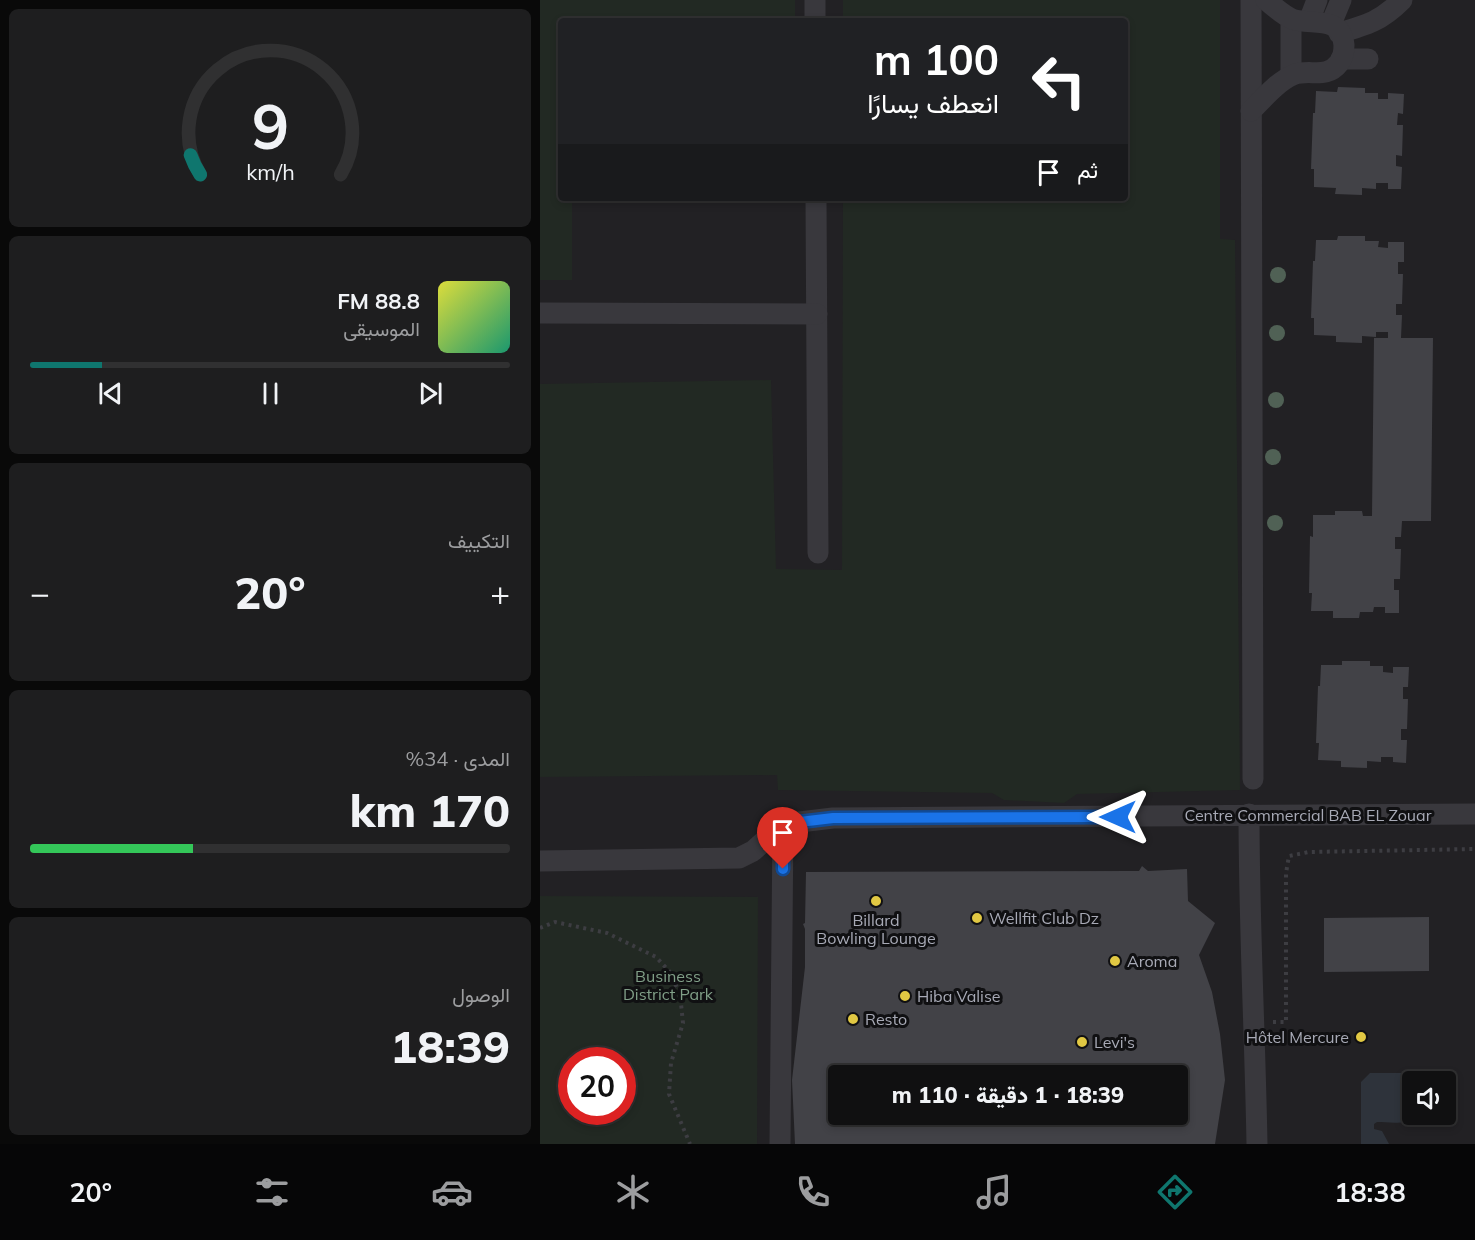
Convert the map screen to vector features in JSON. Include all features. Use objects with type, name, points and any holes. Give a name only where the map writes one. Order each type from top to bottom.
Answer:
[{"type":"lane","points":[[815,0],[815,18]]},
{"type":"lane","points":[[1251,0],[1253,779]]},
{"type":"lane","points":[[1266,0],[1276,9],[1300,20],[1320,21],[1338,38],[1368,59]]},
{"type":"lane","points":[[1291,75],[1300,20],[1317,0]]},
{"type":"lane","points":[[1251,111],[1291,75],[1324,73],[1332,70],[1338,38],[1341,0]]},
{"type":"lane","points":[[1338,38],[1380,19],[1402,0]]},
{"type":"lane","points":[[1338,38],[1374,38]]},
{"type":"lane","points":[[816,201],[818,553]]},
{"type":"lane","points":[[540,314],[817,314]]},
{"type":"lane","points":[[1249,814],[1249,890],[1255,1023],[1257,1144]]},
{"type":"lane","name":"Centre Commercial BAB EL Zouar","points":[[783,824],[833,818],[1475,814]]},
{"type":"lane","points":[[540,861],[739,858],[753,851],[783,824]]},
{"type":"lane","points":[[780,1144],[783,824]]},
{"type":"path","points":[[1255,1023],[1286,1022],[1286,873],[1289,856],[1310,852],[1475,849]]},
{"type":"path","points":[[540,927],[555,922],[607,933],[656,957],[669,972],[680,994],[683,1023],[671,1063],[669,1094],[690,1144]]},
{"type":"shaded area","points":[[540,0],[1475,0],[1475,1144],[540,1144]]},
{"type":"shaded area","points":[[1370,1073],[1402,1073],[1402,1122],[1374,1124],[1374,1129],[1382,1131],[1389,1144],[1361,1144],[1361,1082]]},
{"type":"green space","points":[[540,0],[795,0],[795,18],[558,18],[558,201],[572,201],[572,280],[540,280]]},
{"type":"green space","points":[[843,0],[1220,0],[1220,239],[1235,240],[1240,790],[1077,794],[1064,803],[1004,800],[992,793],[778,790],[777,775],[540,777],[540,384],[771,380],[776,569],[842,570],[843,201],[1128,201],[1128,18],[843,18]]},
{"type":"green space","name":"Business District Park","points":[[540,896],[758,897],[757,1144],[540,1144]]},
{"type":"building","points":[[1338,87],[1365,88],[1365,93],[1378,93],[1378,99],[1388,99],[1388,93],[1404,94],[1403,114],[1398,113],[1397,125],[1403,125],[1402,156],[1396,155],[1396,166],[1402,167],[1401,189],[1388,189],[1388,183],[1376,183],[1376,189],[1362,188],[1362,195],[1335,194],[1336,188],[1314,187],[1314,169],[1311,169],[1316,91],[1337,92]]},
{"type":"building","points":[[1338,236],[1365,236],[1365,241],[1379,241],[1378,247],[1388,248],[1388,242],[1404,242],[1404,262],[1398,262],[1398,274],[1403,274],[1402,304],[1396,304],[1396,315],[1402,315],[1401,338],[1433,338],[1431,521],[1402,521],[1401,537],[1395,537],[1395,549],[1401,549],[1400,579],[1394,579],[1394,590],[1399,590],[1399,613],[1385,613],[1385,607],[1374,607],[1373,612],[1360,612],[1359,618],[1333,618],[1333,611],[1311,611],[1312,593],[1309,593],[1310,536],[1313,537],[1313,515],[1335,515],[1335,511],[1362,511],[1363,516],[1372,516],[1374,338],[1388,338],[1388,332],[1376,332],[1376,337],[1362,336],[1362,343],[1336,342],[1336,336],[1314,335],[1314,318],[1311,318],[1316,240],[1337,240]]},
{"type":"building","points":[[1342,661],[1370,661],[1370,666],[1383,666],[1383,672],[1393,673],[1393,667],[1409,667],[1408,687],[1403,687],[1403,699],[1408,699],[1407,729],[1401,729],[1401,740],[1407,740],[1406,763],[1393,762],[1393,757],[1381,757],[1381,762],[1367,761],[1367,768],[1341,767],[1341,761],[1318,760],[1319,743],[1316,743],[1321,665],[1342,665]]},
{"type":"building","points":[[1142,866],[1148,871],[1187,869],[1188,901],[1215,923],[1199,955],[1212,992],[1225,1080],[1215,1144],[795,1144],[792,1080],[805,967],[803,924],[805,923],[806,872],[1139,871]]},
{"type":"building","points":[[1429,917],[1429,971],[1324,972],[1324,918]]},
{"type":"place","name":"Billard Bowling Lounge","points":[[876,901]]},
{"type":"place","name":"Wellfit Club Dz","points":[[977,918]]},
{"type":"place","name":"Aroma","points":[[1115,961]]},
{"type":"place","name":"Hiba Valise","points":[[905,996]]},
{"type":"place","name":"Resto","points":[[853,1019]]},
{"type":"place","name":"Hôtel Mercure","points":[[1361,1037]]},
{"type":"place","name":"Levi's","points":[[1082,1042]]},
{"type":"route","points":[[783,869],[783,824],[833,818],[1118,817]]}]
